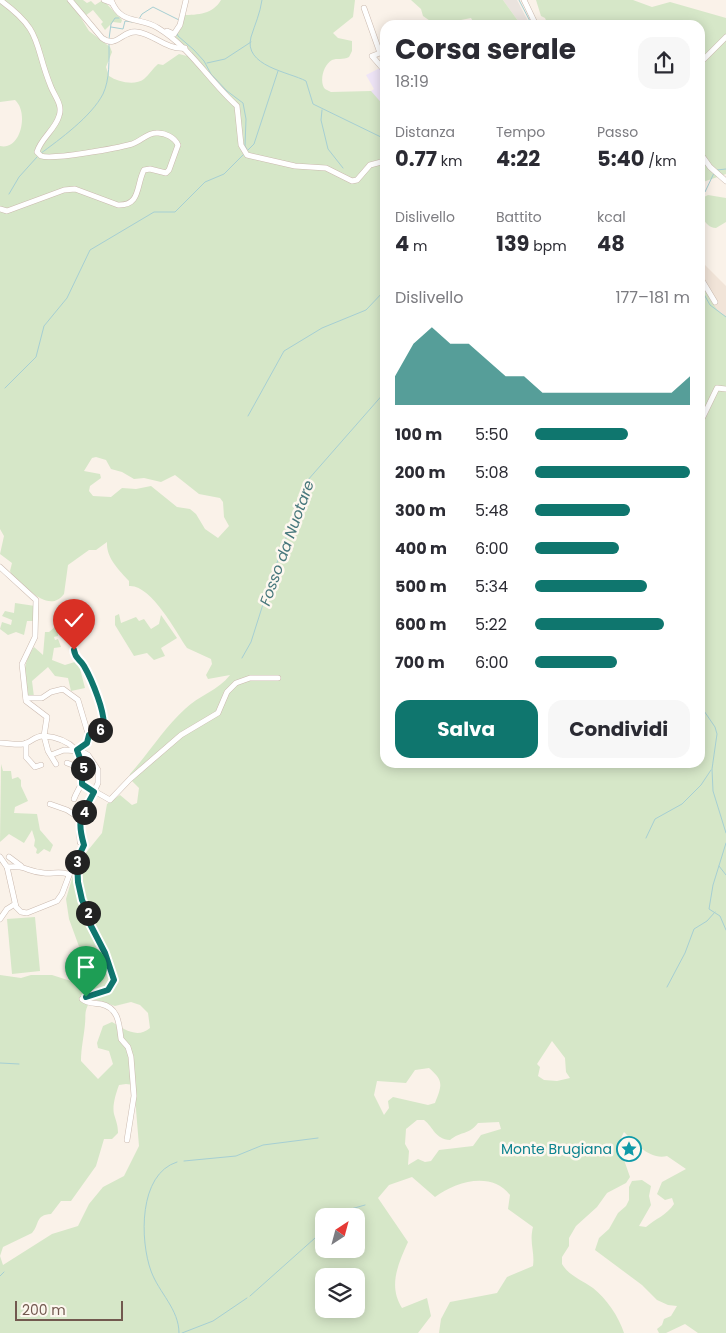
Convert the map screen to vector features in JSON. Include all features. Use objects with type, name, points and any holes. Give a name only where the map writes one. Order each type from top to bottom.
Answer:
[{"type":"street","points":[[0,0],[24,19],[32,30],[38,41],[51,88],[60,106],[57,121],[39,144],[37,152],[41,156],[85,153],[132,144],[148,134],[158,132],[174,138],[178,145],[169,170],[166,173],[150,169],[144,170],[137,196],[126,205],[118,205],[75,189],[64,190],[7,211],[0,209]]},
{"type":"street","points":[[70,0],[102,38],[108,42],[114,43],[134,32],[173,48],[185,48]]},
{"type":"street","points":[[104,0],[112,2],[125,18],[147,22],[174,34],[180,25],[186,0]]},
{"type":"street","points":[[524,0],[534,20]]},
{"type":"street","points":[[364,8],[380,53],[372,56],[380,65]]},
{"type":"street","points":[[159,28],[185,48],[195,58],[216,87],[237,106],[241,145],[247,154],[287,165],[326,168],[352,181],[358,180],[373,163],[380,161]]},
{"type":"street","points":[[705,58],[726,36]]},
{"type":"street","points":[[705,160],[726,181]]},
{"type":"street","points":[[705,285],[715,302]]},
{"type":"street","points":[[705,413],[717,388],[726,389]]},
{"type":"street","points":[[0,567],[19,583],[36,602],[35,637],[32,648],[22,664],[26,698],[28,703],[46,716],[48,722],[44,736],[49,753],[56,764]]},
{"type":"street","points":[[73,645],[75,656],[84,667],[95,690],[104,722],[103,728],[89,735]]},
{"type":"street","points":[[82,784],[110,800],[130,779],[181,735],[218,713],[227,692],[236,683],[250,678],[278,678]]},
{"type":"street","points":[[26,698],[42,698],[51,692],[63,689],[78,700],[89,735],[87,743],[77,750],[62,750],[49,753]]},
{"type":"street","points":[[0,743],[26,743],[44,736],[66,740],[77,750],[88,755],[98,770],[100,779],[81,819],[79,829],[84,845],[77,860],[76,872],[82,900],[90,917],[90,924],[105,953],[114,980],[108,990],[82,1000],[105,1005],[113,1011],[118,1019],[121,1039],[128,1047],[134,1096],[127,1140]]},
{"type":"street","points":[[26,743],[26,757],[35,767],[42,765]]},
{"type":"street","points":[[74,799],[82,784],[82,764],[77,750]]},
{"type":"street","points":[[67,763],[75,766]]},
{"type":"street","points":[[50,804],[67,810],[81,819]]},
{"type":"street","points":[[0,857],[7,867],[15,904],[21,912],[27,913],[54,904],[60,898],[78,852],[81,839]]},
{"type":"street","points":[[9,856],[21,866]]},
{"type":"street","points":[[7,867],[21,866],[44,873],[55,871],[68,874]]},
{"type":"street","points":[[0,919],[7,909],[15,904]]},
{"type":"shaded area","points":[[503,0],[517,0],[527,20],[517,20]]},
{"type":"shaded area","points":[[380,68],[380,103],[372,94],[371,91],[374,89],[366,75]]},
{"type":"shaded area","points":[[705,265],[726,286],[726,338],[705,308]]},
{"type":"green space","points":[[0,0],[70,0],[89,31],[110,47],[112,52],[106,67],[109,76],[131,83],[144,79],[158,64],[163,65],[179,54],[187,56],[192,52],[175,38],[183,15],[200,14],[209,11],[218,5],[221,0],[355,0],[353,17],[333,33],[338,38],[352,41],[352,51],[349,57],[334,59],[329,62],[324,70],[322,82],[325,89],[331,92],[371,91],[380,101],[380,768],[705,768],[705,289],[717,309],[726,316],[726,1333],[698,1333],[685,1324],[666,1333],[659,1333],[657,1329],[662,1325],[664,1319],[671,1316],[677,1306],[668,1305],[657,1300],[642,1285],[595,1250],[599,1238],[609,1229],[618,1213],[626,1206],[629,1200],[629,1187],[632,1181],[642,1180],[651,1186],[649,1196],[651,1205],[639,1226],[646,1227],[674,1204],[672,1198],[665,1200],[657,1194],[662,1182],[686,1169],[667,1156],[655,1156],[649,1153],[638,1146],[624,1132],[620,1140],[625,1146],[623,1157],[630,1177],[626,1183],[607,1193],[597,1207],[576,1226],[569,1238],[569,1246],[562,1257],[562,1264],[572,1275],[593,1288],[603,1297],[615,1314],[624,1333],[439,1333],[441,1319],[450,1302],[497,1293],[507,1277],[533,1266],[533,1227],[508,1209],[510,1195],[494,1183],[474,1181],[463,1183],[435,1197],[412,1177],[389,1185],[378,1198],[408,1242],[396,1275],[395,1283],[398,1300],[402,1308],[427,1298],[431,1316],[418,1333],[0,1333],[0,1256],[0,975],[21,978],[31,975],[52,975],[74,982],[84,980],[85,963],[69,919],[66,899],[76,865],[102,833],[107,804],[120,795],[132,805],[137,803],[139,788],[129,778],[130,774],[163,732],[190,704],[220,685],[230,675],[208,679],[206,675],[212,664],[211,659],[187,648],[170,621],[154,601],[137,587],[129,586],[129,581],[111,558],[107,542],[96,550],[89,550],[68,565],[64,594],[58,600],[51,601],[37,596],[12,575],[10,571],[12,563],[0,554],[4,536],[0,529],[0,146],[7,146],[13,143],[18,137],[22,121],[22,113],[15,100],[0,102]],"holes":[[[96,457],[106,460],[111,469],[122,472],[134,479],[144,478],[161,482],[175,475],[199,494],[220,498],[223,502],[224,517],[229,526],[218,538],[205,529],[196,514],[190,509],[177,507],[151,486],[136,489],[122,488],[111,497],[93,496],[89,491],[90,486],[101,478],[100,474],[84,471],[92,458]],[[96,1000],[115,1006],[131,1002],[140,1005],[148,1013],[150,1028],[140,1033],[135,1033],[112,1022],[103,1026],[97,1043],[98,1048],[109,1051],[113,1064],[98,1079],[81,1061],[86,1012],[90,1001]],[[552,1041],[565,1058],[566,1072],[570,1078],[557,1081],[544,1080],[538,1076],[540,1067],[537,1064]],[[429,1068],[437,1076],[440,1084],[435,1103],[428,1105],[393,1097],[388,1101],[389,1108],[384,1115],[374,1095],[377,1081],[406,1083],[415,1070]],[[119,1085],[134,1085],[139,1146],[124,1176],[103,1187],[89,1204],[78,1226],[52,1234],[3,1265],[0,1256],[3,1247],[32,1233],[40,1218],[51,1214],[61,1201],[71,1201],[96,1166],[104,1139],[112,1139],[118,1133],[114,1107]],[[417,1120],[424,1120],[441,1138],[450,1140],[475,1127],[478,1123],[499,1122],[501,1129],[481,1135],[473,1146],[439,1150],[431,1161],[425,1162],[418,1159],[408,1165],[409,1151],[405,1144],[406,1129]]]},
{"type":"green space","points":[[73,0],[83,0],[87,3],[91,1],[95,5],[103,0],[122,20],[121,23],[113,22],[105,30],[101,24],[103,22],[93,10],[85,16]]},
{"type":"green space","points":[[411,0],[503,0],[517,20],[472,20],[471,18],[461,20],[429,20],[423,16],[421,9]]},
{"type":"green space","points":[[536,0],[633,0],[652,7],[670,2],[726,18],[726,174],[705,181],[705,20],[546,20],[541,16]]},
{"type":"green space","points":[[708,195],[726,198],[726,222],[716,228],[711,227],[705,221],[705,196]]},
{"type":"green space","points":[[15,603],[35,606],[34,621],[27,621],[24,635],[16,632],[8,635],[0,629],[2,622],[11,625],[12,620],[2,616],[5,611],[14,613]]},
{"type":"green space","points":[[119,614],[121,623],[136,617],[139,621],[144,619],[151,629],[159,624],[161,615],[177,638],[161,648],[165,656],[154,660],[147,653],[134,656],[115,625],[115,616]]},
{"type":"green space","points":[[63,624],[64,629],[58,631],[58,636],[54,637],[55,640],[58,639],[61,647],[54,648],[52,660],[65,665],[78,661],[85,688],[71,691],[68,678],[55,676],[48,667],[32,681],[34,697],[26,696],[25,671],[30,653],[34,647],[43,655],[45,632],[49,632],[56,626]]},
{"type":"green space","points":[[1,764],[3,771],[11,771],[12,779],[18,777],[21,780],[21,786],[28,801],[15,807],[14,813],[37,814],[40,830],[53,845],[50,852],[44,849],[38,854],[36,853],[37,849],[34,846],[35,840],[32,830],[24,843],[9,834],[0,842]]},
{"type":"green space","points":[[35,917],[40,971],[12,974],[7,919]]},
{"type":"waterway","name":"Fosso da Nuotare","points":[[262,0],[251,37],[250,47],[254,55],[269,66],[306,81],[313,104],[380,137]]},
{"type":"waterway","points":[[519,0],[529,20]]},
{"type":"waterway","points":[[139,19],[142,14],[153,7],[179,20]]},
{"type":"waterway","points":[[109,39],[111,24],[115,18],[119,18]]},
{"type":"waterway","points":[[111,27],[123,29],[125,21],[132,22]]},
{"type":"waterway","points":[[177,33],[204,61],[211,74],[227,91],[243,103],[246,119],[245,146],[247,149]]},
{"type":"waterway","points":[[207,63],[225,59],[251,42]]},
{"type":"waterway","points":[[40,154],[66,134],[98,103],[103,94],[108,76],[109,43]]},
{"type":"waterway","points":[[248,150],[254,144],[278,71]]},
{"type":"waterway","points":[[322,110],[321,120],[328,149],[343,168]]},
{"type":"waterway","points":[[5,388],[36,357],[44,326],[67,298],[90,250],[154,212],[175,212],[205,182],[224,174],[245,153]]},
{"type":"waterway","points":[[9,194],[19,177],[37,157]]},
{"type":"waterway","points":[[717,170],[726,169]]},
{"type":"waterway","points":[[705,192],[714,173]]},
{"type":"waterway","points":[[248,416],[284,351],[322,328],[366,310],[380,295]]},
{"type":"waterway","points":[[705,296],[710,305],[726,317]]},
{"type":"waterway","name":"Fosso da Nuotare","points":[[242,658],[251,642],[271,579],[307,481],[380,398]]},
{"type":"waterway","points":[[705,712],[715,727],[717,734],[712,769],[713,791],[726,833]]},
{"type":"waterway","points":[[646,838],[655,819],[682,804],[701,785],[711,770]]},
{"type":"waterway","points":[[726,843],[713,885],[709,909],[720,916],[726,930]]},
{"type":"waterway","points":[[719,866],[726,875]]},
{"type":"waterway","points":[[667,987],[685,953],[694,929],[707,921],[715,912]]},
{"type":"waterway","points":[[0,1063],[19,1064]]},
{"type":"waterway","points":[[184,1161],[236,1156],[263,1145],[318,1138]]},
{"type":"waterway","points":[[177,1162],[164,1169],[155,1180],[145,1210],[144,1226],[147,1258],[151,1271],[176,1316],[179,1333]]},
{"type":"waterway","points":[[354,1208],[365,1205]]},
{"type":"waterway","points":[[250,1296],[315,1238]]},
{"type":"waterway","points":[[0,1276],[4,1272]]},
{"type":"waterway","points":[[182,1333],[213,1321],[247,1298]]},
{"type":"place","name":"Monte Brugiana","points":[[629,1149]]},
{"type":"route","points":[[74,650],[75,656],[81,662],[94,686],[104,722],[103,728],[89,735],[87,743],[77,750],[82,764],[82,784],[94,792],[79,824],[80,835],[84,845],[77,860],[76,872],[82,900],[90,917],[90,924],[99,945],[105,953],[114,980],[108,990],[86,997]]}]
